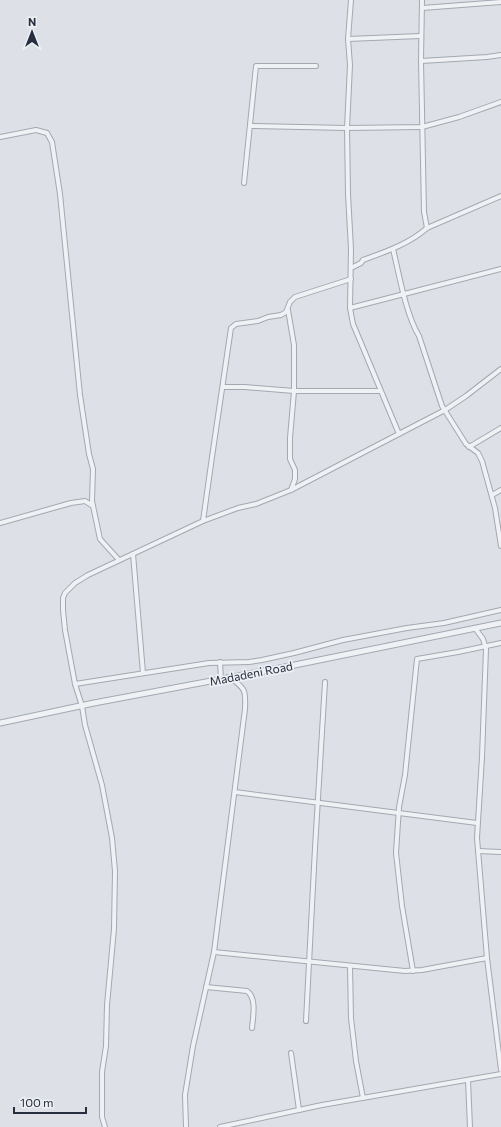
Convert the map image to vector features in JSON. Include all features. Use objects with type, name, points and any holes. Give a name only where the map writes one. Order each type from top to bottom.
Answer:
[{"type":"street","points":[[351,0],[348,39],[350,65],[347,128],[351,268],[350,308],[353,324],[399,434]]},
{"type":"street","points":[[422,0],[420,36],[424,212],[427,228]]},
{"type":"street","points":[[422,8],[501,2]]},
{"type":"street","points":[[348,39],[420,36]]},
{"type":"street","points":[[421,61],[501,55]]},
{"type":"street","points":[[244,183],[256,66],[316,66]]},
{"type":"street","points":[[250,126],[326,126],[347,128],[422,127],[459,117],[501,102]]},
{"type":"street","points":[[0,137],[36,130],[47,133],[52,142],[60,194],[80,395],[89,454],[93,470],[91,494],[100,540],[119,560]]},
{"type":"street","points":[[351,268],[363,260],[419,236],[427,228],[501,196]]},
{"type":"street","points":[[393,248],[404,295],[415,329],[420,336],[445,410],[469,447],[481,457],[492,495],[501,544]]},
{"type":"street","points":[[350,308],[501,269]]},
{"type":"street","points":[[292,490],[295,479],[295,470],[290,459],[290,438],[294,391],[294,345],[288,310],[290,302],[295,297],[351,279]]},
{"type":"street","points":[[203,521],[230,331],[233,325],[252,323],[268,317],[281,315],[288,310]]},
{"type":"street","points":[[105,1127],[102,1117],[102,1072],[106,1046],[114,929],[115,871],[112,838],[102,785],[85,725],[64,630],[63,598],[65,593],[75,583],[119,560],[203,521],[238,508],[256,504],[292,490],[445,410],[501,369]]},
{"type":"street","points":[[223,388],[244,387],[294,391],[380,391]]},
{"type":"street","points":[[469,447],[501,428]]},
{"type":"street","points":[[492,495],[501,490]]},
{"type":"street","points":[[0,523],[71,503],[85,502],[93,506]]},
{"type":"street","points":[[133,554],[143,673]]},
{"type":"street","points":[[75,684],[220,662],[249,662],[262,660],[343,640],[407,628],[444,623],[501,610]]},
{"type":"street","name":"Madadeni Road","points":[[0,723],[501,623]]},
{"type":"street","points":[[475,628],[486,646],[482,757],[477,823],[478,851],[487,958],[501,1070]]},
{"type":"street","points":[[413,971],[402,906],[396,852],[399,813],[405,775],[417,658],[501,643]]},
{"type":"street","points":[[220,662],[221,679]]},
{"type":"street","points":[[186,1127],[185,1094],[214,952],[246,696],[244,689],[230,677]]},
{"type":"street","points":[[306,1021],[325,682]]},
{"type":"street","points":[[235,792],[477,823]]},
{"type":"street","points":[[478,851],[501,852]]},
{"type":"street","points":[[214,952],[413,971],[487,958]]},
{"type":"street","points":[[350,966],[351,1023],[363,1098]]},
{"type":"street","points":[[206,987],[247,991],[253,1000],[252,1028]]},
{"type":"street","points":[[291,1053],[300,1110]]},
{"type":"street","points":[[220,1127],[363,1098],[501,1074]]},
{"type":"street","points":[[468,1080],[470,1127]]}]
